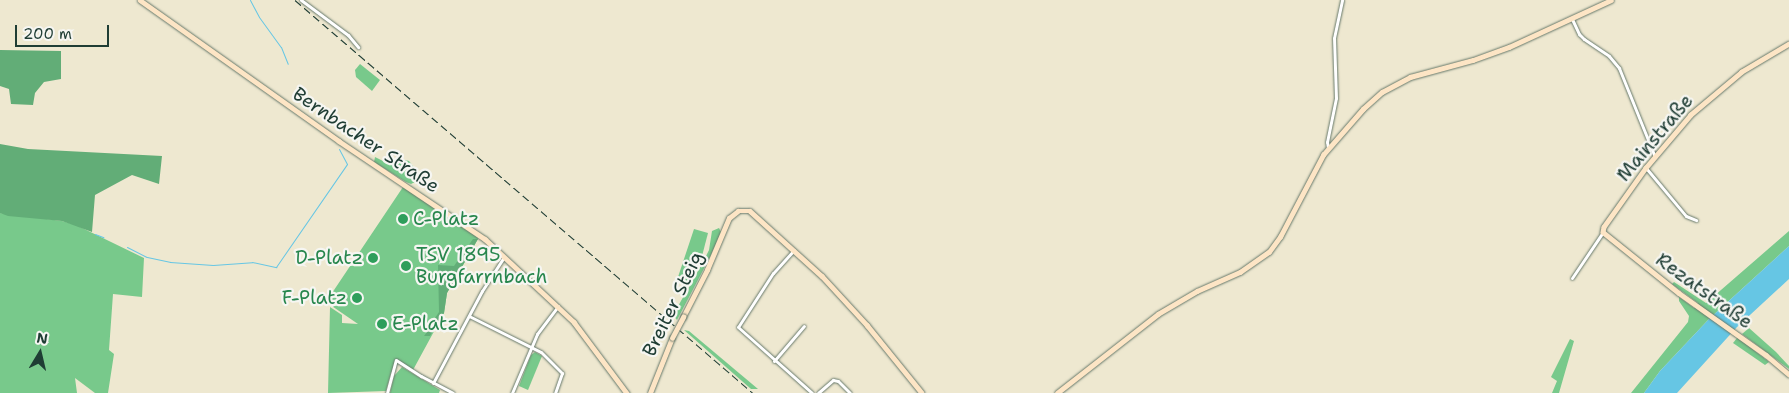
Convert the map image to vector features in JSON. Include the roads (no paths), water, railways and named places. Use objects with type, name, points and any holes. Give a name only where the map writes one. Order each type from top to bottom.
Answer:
[{"type":"street","name":"Bernbacher Straße","points":[[140,0],[339,141],[469,228],[558,305],[592,344],[626,393]]},
{"type":"street","points":[[302,0],[348,35],[358,47]]},
{"type":"street","points":[[1328,148],[1327,142],[1336,98],[1334,38],[1342,0]]},
{"type":"street","points":[[1057,393],[1158,314],[1197,291],[1240,272],[1269,252],[1280,237],[1328,148],[1372,100],[1396,83],[1473,60],[1611,0]]},
{"type":"street","points":[[1572,18],[1579,34],[1609,56],[1619,68],[1655,157]]},
{"type":"street","name":"Mainstraße","points":[[1572,278],[1603,232],[1604,227],[1646,168],[1709,98],[1750,67],[1789,44]]},
{"type":"street","points":[[1646,168],[1686,216],[1696,220]]},
{"type":"street","name":"Breiter Steig","points":[[650,393],[672,338],[708,270],[731,215],[746,210],[758,217],[794,250]]},
{"type":"street","name":"Rezatstraße","points":[[1603,232],[1611,241],[1789,374]]},
{"type":"street","points":[[812,393],[738,327],[773,273],[794,250],[861,318],[922,393]]},
{"type":"street","points":[[433,383],[504,257]]},
{"type":"street","points":[[512,393],[531,346],[542,325],[558,305]]},
{"type":"street","points":[[470,316],[541,352],[562,373],[555,393]]},
{"type":"street","points":[[774,361],[804,326]]},
{"type":"street","points":[[387,393],[396,360],[453,393]]},
{"type":"street","points":[[818,393],[833,380],[838,381],[850,393]]},
{"type":"water","points":[[1789,246],[1789,279],[1737,327],[1677,393],[1644,393],[1660,371],[1709,319]]},
{"type":"waterway","points":[[250,0],[259,17],[281,47],[288,64]]},
{"type":"waterway","points":[[127,247],[147,257],[170,262],[213,265],[252,262],[276,267],[347,164],[339,149]]},
{"type":"waterway","points":[[95,234],[103,237]]},
{"type":"railway","points":[[295,0],[753,393]]},
{"type":"place","name":"C-Platz","points":[[403,219]]},
{"type":"place","name":"D-Platz","points":[[373,258]]},
{"type":"place","name":"TSV 1895 Burgfarrnbach","points":[[406,266]]},
{"type":"place","name":"F-Platz","points":[[357,298]]},
{"type":"place","name":"E-Platz","points":[[382,324]]}]
